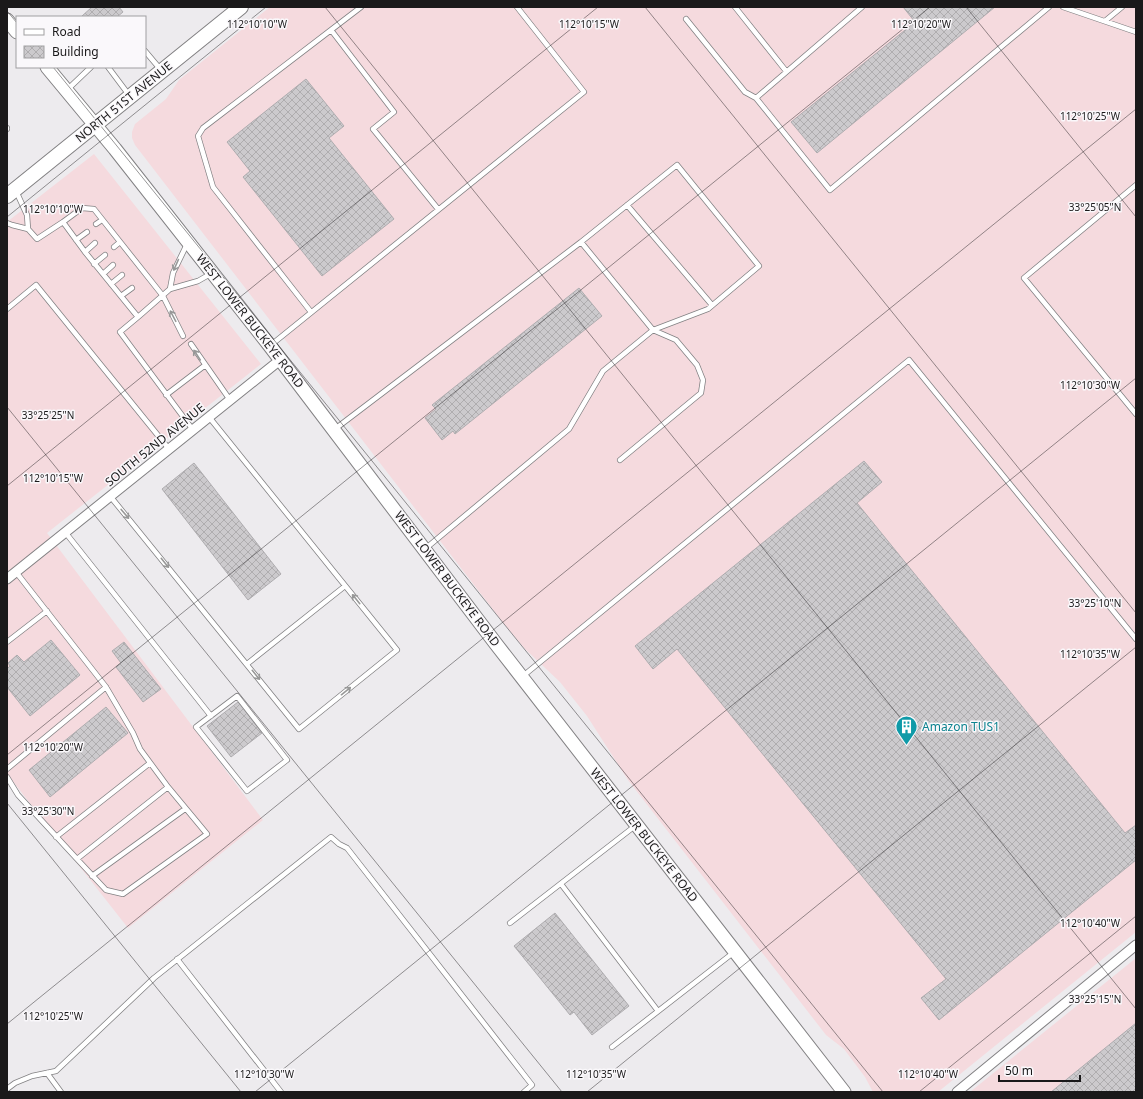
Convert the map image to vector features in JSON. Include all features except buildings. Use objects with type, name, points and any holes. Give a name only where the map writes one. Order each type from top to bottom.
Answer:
[{"type":"main road","name":"NORTH 51ST AVENUE","points":[[11,193],[241,7]]},
{"type":"main road","points":[[7,20],[16,31]]},
{"type":"main road","name":"WEST LOWER BUCKEYE ROAD","points":[[48,68],[96,125],[270,346],[522,677],[844,1092]]},
{"type":"street","name":"SOUTH 52ND AVENUE","points":[[7,579],[280,360]]},
{"type":"street","points":[[957,1092],[1136,945]]},
{"type":"lane","points":[[312,312],[214,187],[198,136],[203,128],[361,7]]},
{"type":"lane","points":[[270,346],[584,92],[517,7]]},
{"type":"lane","points":[[735,7],[786,71]]},
{"type":"lane","points":[[756,98],[862,7]]},
{"type":"lane","points":[[686,19],[745,92],[756,98],[830,190],[1049,7]]},
{"type":"lane","points":[[1063,7],[1136,32]]},
{"type":"lane","points":[[1105,21],[1122,7]]},
{"type":"lane","points":[[331,30],[394,112],[373,129],[438,209]]},
{"type":"lane","points":[[146,52],[162,72]]},
{"type":"lane","points":[[67,90],[90,68]]},
{"type":"lane","points":[[109,68],[130,97]]},
{"type":"lane","points":[[334,430],[581,242],[677,165],[759,266],[708,309],[653,330],[603,371],[569,429],[424,549]]},
{"type":"lane","points":[[1136,185],[1024,278],[1136,414]]},
{"type":"lane","points":[[11,193],[22,201],[27,215],[28,229]]},
{"type":"lane","points":[[627,205],[712,305]]},
{"type":"lane","points":[[7,223],[28,229],[37,239],[82,208],[94,209],[163,296],[183,336]]},
{"type":"lane","points":[[96,224],[102,220]]},
{"type":"lane","points":[[63,222],[94,264],[138,317]]},
{"type":"lane","points":[[105,235],[111,230]]},
{"type":"lane","points":[[76,240],[87,232]]},
{"type":"lane","points":[[114,247],[120,242]]},
{"type":"lane","points":[[170,289],[173,273],[188,242]]},
{"type":"lane","points":[[581,242],[653,330],[676,340],[697,365],[702,380],[701,393],[620,460]]},
{"type":"lane","points":[[85,252],[95,243]]},
{"type":"lane","points":[[124,257],[128,252]]},
{"type":"lane","points":[[94,264],[105,254]]},
{"type":"lane","points":[[132,267],[137,263]]},
{"type":"lane","points":[[102,274],[113,265]]},
{"type":"lane","points":[[193,430],[120,332],[170,289],[198,281],[213,273]]},
{"type":"lane","points":[[111,284],[122,275]]},
{"type":"lane","points":[[142,280],[147,275]]},
{"type":"lane","points":[[7,309],[36,285],[169,449]]},
{"type":"lane","points":[[121,296],[132,288]]},
{"type":"lane","points":[[190,344],[204,366],[230,400]]},
{"type":"lane","points":[[522,677],[909,360],[1136,639]]},
{"type":"lane","points":[[166,395],[204,366]]},
{"type":"lane","points":[[110,496],[299,729],[396,650],[209,417]]},
{"type":"lane","points":[[65,532],[211,716]]},
{"type":"lane","points":[[7,777],[18,795],[106,890],[123,894],[207,834],[168,787],[140,749],[133,733],[106,687],[16,572]]},
{"type":"lane","points":[[247,664],[345,586]]},
{"type":"lane","points":[[7,642],[47,611]]},
{"type":"lane","points":[[7,769],[106,687]]},
{"type":"lane","points":[[237,696],[286,760],[247,791],[196,727],[211,716],[237,696]]},
{"type":"lane","points":[[56,837],[150,763]]},
{"type":"lane","points":[[77,859],[168,787]]},
{"type":"lane","points":[[92,876],[185,808]]},
{"type":"lane","points":[[510,923],[636,825]]},
{"type":"lane","points":[[7,1089],[15,1083],[32,1076],[56,1071],[154,978],[331,837],[339,844],[347,848],[532,1085],[524,1092]]},
{"type":"lane","points":[[561,884],[658,1011]]},
{"type":"lane","points":[[612,1047],[735,952]]},
{"type":"lane","points":[[177,959],[281,1092]]},
{"type":"lane","points":[[47,1073],[61,1092]]},
{"type":"shaded area","points":[[270,7],[1136,7],[1136,932],[938,1092],[873,1092],[865,1077],[844,1049],[826,1035],[628,780],[587,716],[560,682],[525,649],[501,620],[135,145],[132,138],[132,132],[135,124],[166,99],[179,80]]},
{"type":"shaded area","points":[[94,154],[261,364],[47,533],[263,820],[128,928],[7,774],[7,222]]},
{"type":"shaded area","points":[[1136,958],[1136,1092],[970,1092]]},
{"type":"place","name":"Amazon TUS1","points":[[906,746]]}]
